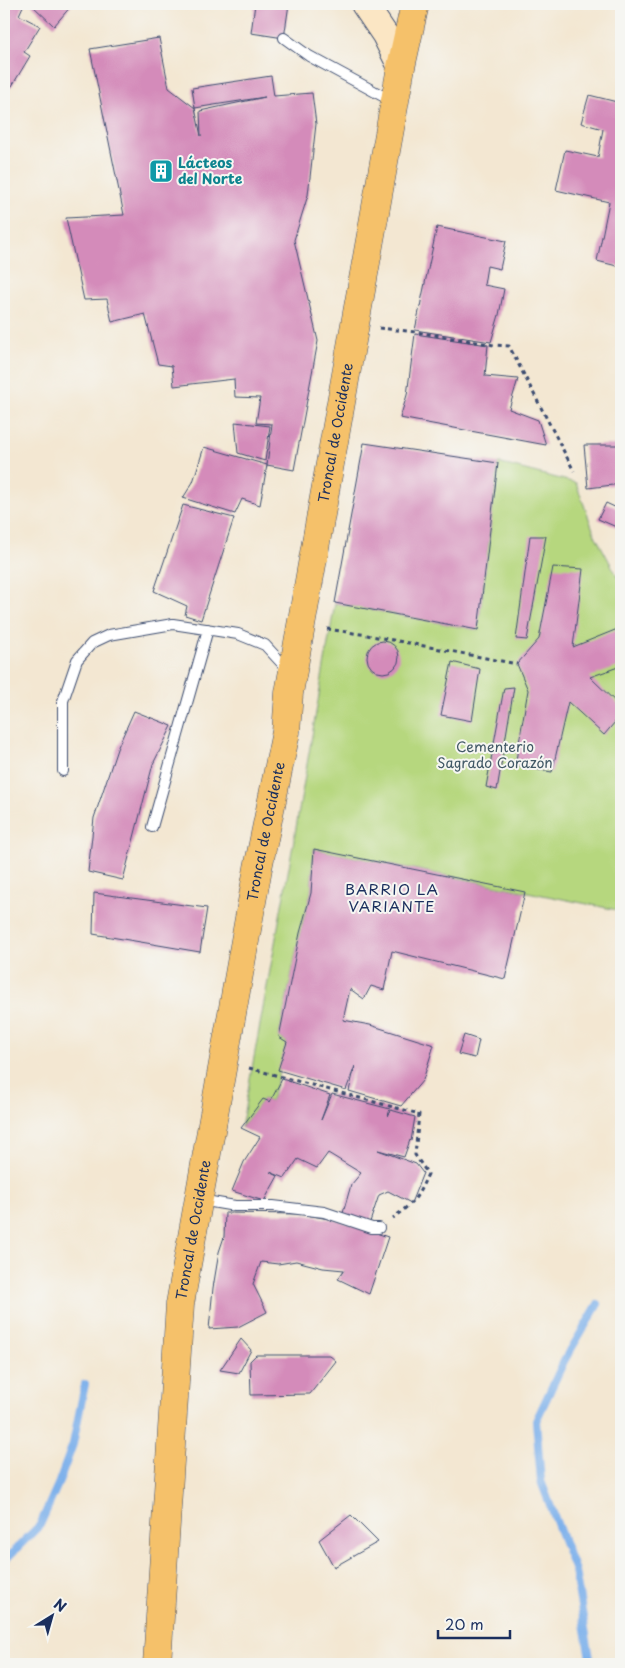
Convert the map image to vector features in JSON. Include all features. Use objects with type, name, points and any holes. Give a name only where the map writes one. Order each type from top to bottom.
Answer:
[{"type":"main road","points":[[364,4],[385,36],[401,67]]},
{"type":"main road","name":"Troncal de Occidente","points":[[157,1664],[180,1304],[258,868],[286,732],[293,675],[401,67],[415,4]]},
{"type":"lane","points":[[284,38],[309,56],[395,103]]},
{"type":"lane","points":[[63,771],[63,700],[77,660],[92,643],[109,635],[173,624],[238,634],[265,645],[293,675]]},
{"type":"lane","points":[[152,827],[208,629]]},
{"type":"lane","points":[[199,1200],[235,1206],[273,1206],[324,1212],[372,1228],[379,1228]]},
{"type":"path","points":[[357,323],[385,330],[416,332],[509,346],[574,471]]},
{"type":"path","points":[[302,626],[367,635],[516,664]]},
{"type":"path","points":[[224,1061],[419,1114],[415,1154],[428,1174],[417,1198],[411,1205],[379,1228]]},
{"type":"green space","name":"Cementerio Sagrado Corazón","points":[[498,463],[576,483],[595,535],[621,583],[621,871],[617,910],[314,849],[311,893],[300,933],[279,1037],[287,1042],[270,1102],[263,1099],[241,1128],[335,603],[478,630]]},
{"type":"building","points":[[4,4],[24,4],[19,15],[40,26],[24,52],[30,56],[12,86],[4,95]]},
{"type":"building","points":[[31,4],[70,4],[72,5],[54,26]]},
{"type":"building","points":[[255,4],[289,4],[284,38],[251,33]]},
{"type":"building","points":[[159,38],[169,88],[195,108],[192,88],[271,76],[274,96],[312,93],[316,124],[308,195],[294,240],[318,341],[294,470],[267,465],[272,424],[256,423],[260,398],[235,397],[234,379],[174,386],[172,366],[158,364],[145,314],[112,322],[107,299],[84,300],[66,218],[124,215],[90,49]],"holes":[[[265,97],[200,111],[201,136],[195,108]]]},
{"type":"building","points":[[589,95],[621,103],[621,190],[619,204],[621,204],[621,267],[597,261],[609,202],[556,190],[565,150],[598,157],[603,129],[581,123]]},
{"type":"building","points":[[437,227],[506,241],[500,269],[487,266],[484,285],[504,289],[491,342],[415,330]]},
{"type":"building","points":[[415,334],[488,345],[485,376],[518,379],[509,409],[538,420],[546,445],[400,418],[407,395]]},
{"type":"building","points":[[235,422],[270,426],[265,461],[238,453]]},
{"type":"building","points":[[364,443],[498,463],[478,630],[335,603]]},
{"type":"building","points":[[584,445],[621,445],[621,484],[588,488]]},
{"type":"building","points":[[204,447],[267,465],[260,505],[242,499],[235,514],[183,498],[193,482]]},
{"type":"building","points":[[606,503],[621,510],[621,529],[598,519]]},
{"type":"building","points":[[183,505],[234,518],[201,620],[185,615],[187,606],[154,591]]},
{"type":"building","points":[[530,536],[546,536],[527,640],[516,639]]},
{"type":"building","points":[[553,567],[583,569],[573,647],[620,628],[621,666],[590,677],[621,707],[621,715],[604,735],[568,702],[552,772],[515,766],[528,690],[517,664],[539,639]]},
{"type":"building","points":[[383,641],[395,645],[399,657],[395,669],[383,673],[371,669],[367,657],[371,645]]},
{"type":"building","points":[[452,662],[480,669],[472,721],[441,715]]},
{"type":"building","points":[[514,687],[497,790],[486,787],[504,688]]},
{"type":"building","points":[[134,711],[172,726],[153,764],[123,880],[88,872],[94,818],[117,749]]},
{"type":"building","points":[[314,849],[525,892],[505,979],[392,951],[384,990],[371,986],[364,999],[350,989],[343,1020],[370,1025],[434,1045],[423,1080],[401,1106],[349,1091],[355,1066],[346,1090],[278,1070],[287,1042],[279,1037],[300,933],[311,893]]},
{"type":"building","points":[[94,893],[207,908],[200,952],[93,934]]},
{"type":"building","points":[[464,1035],[479,1040],[475,1058],[458,1054]]},
{"type":"building","points":[[282,1079],[330,1095],[321,1120],[332,1094],[390,1109],[388,1116],[391,1110],[415,1117],[411,1141],[404,1157],[378,1150],[416,1164],[423,1173],[411,1203],[388,1191],[379,1195],[369,1225],[343,1213],[351,1185],[361,1173],[328,1153],[317,1168],[298,1159],[285,1178],[270,1172],[278,1176],[264,1201],[232,1191],[244,1162],[260,1137],[241,1128],[263,1099],[270,1102]]},
{"type":"building","points":[[225,1213],[301,1214],[340,1221],[388,1237],[369,1294],[338,1279],[344,1270],[323,1268],[296,1261],[278,1264],[261,1262],[253,1284],[267,1312],[238,1327],[209,1329],[213,1288],[219,1252],[224,1237]]},
{"type":"building","points":[[241,1339],[251,1350],[239,1373],[220,1370]]},
{"type":"building","points":[[256,1355],[329,1355],[336,1361],[310,1394],[251,1395],[250,1361]]},
{"type":"building","points":[[351,1515],[378,1542],[334,1567],[319,1540]]},
{"type":"waterway","points":[[591,1664],[575,1571],[541,1481],[536,1421],[564,1361],[598,1304]]},
{"type":"waterway","points":[[4,1561],[40,1525],[73,1444],[85,1384]]},
{"type":"place","name":"Lácteos del Norte","points":[[161,171]]},
{"type":"district","name":"BARRIO LA VARIANTE","points":[[392,898]]}]
